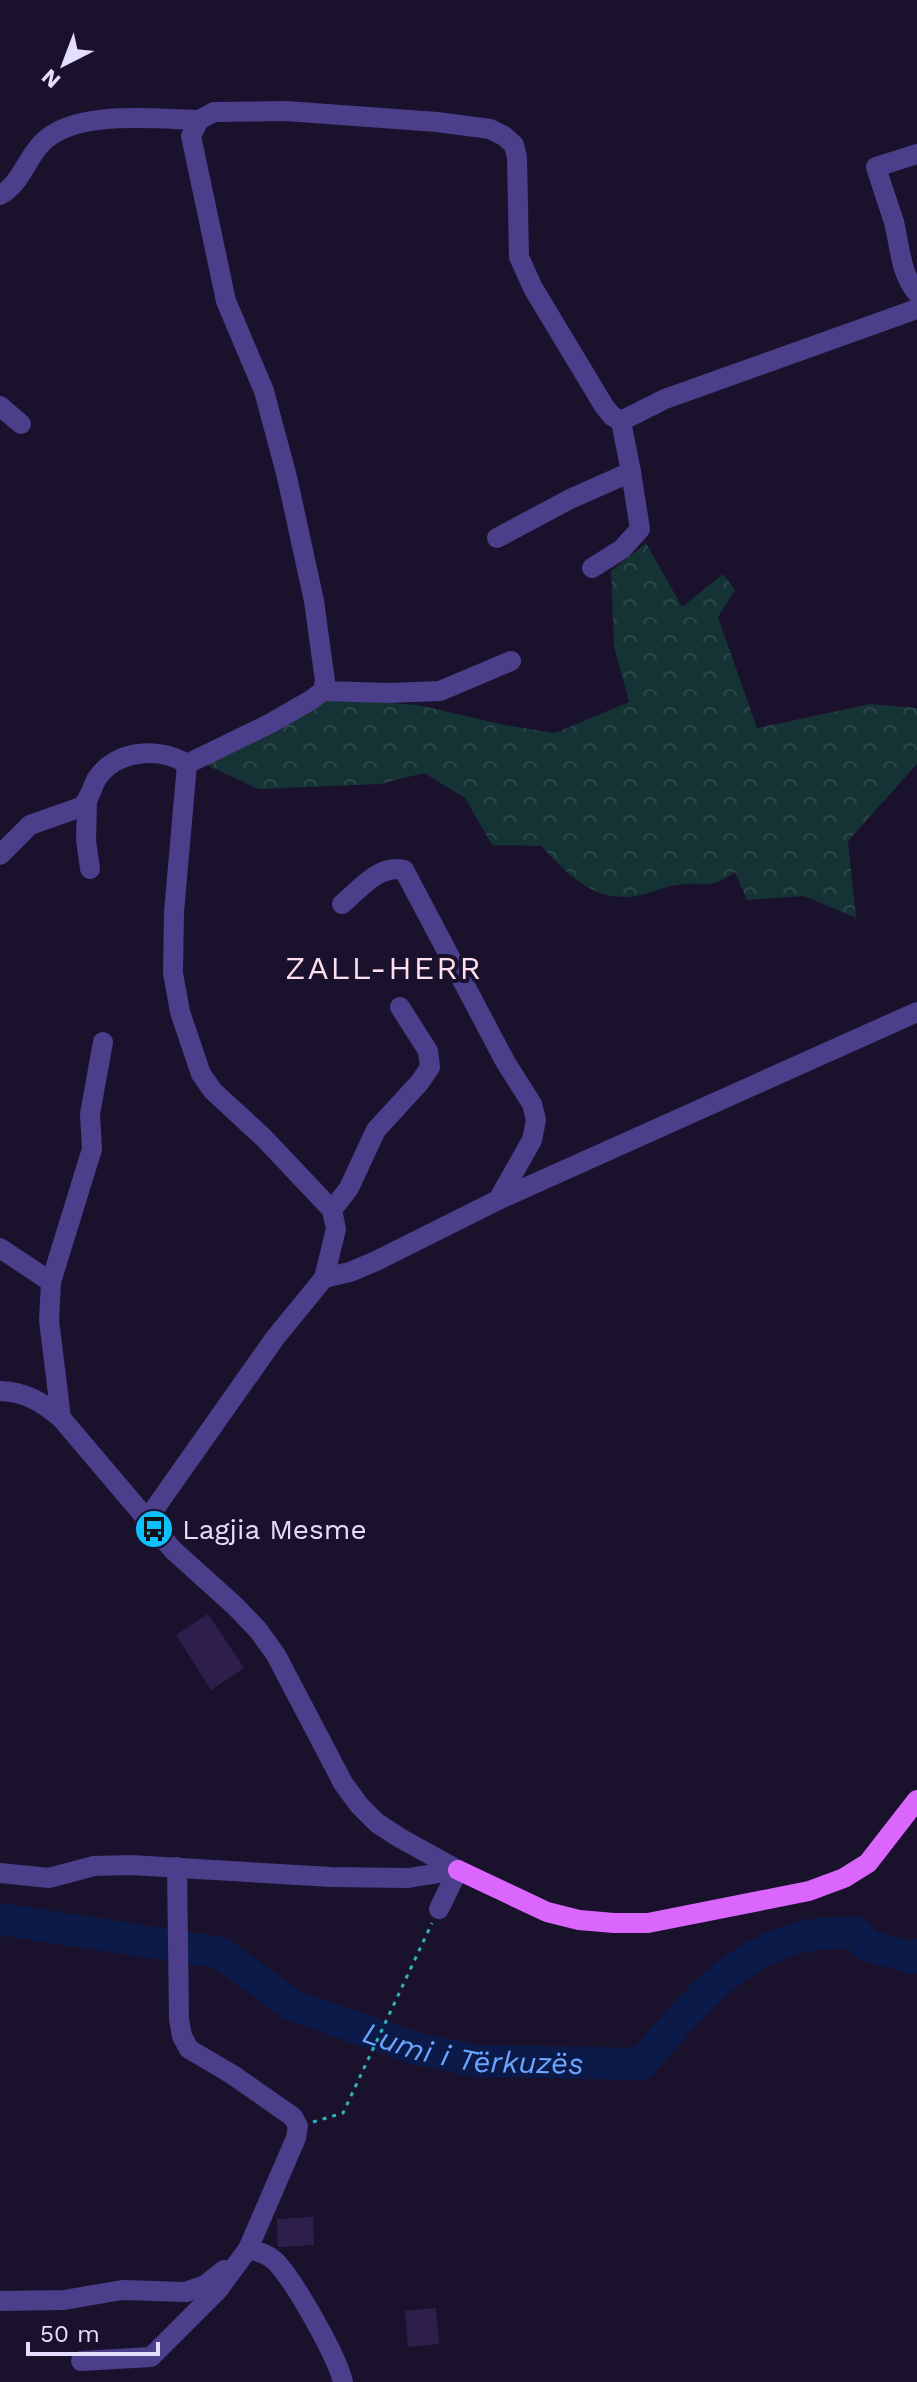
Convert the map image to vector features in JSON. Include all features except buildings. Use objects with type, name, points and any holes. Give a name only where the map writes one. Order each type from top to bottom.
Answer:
[{"type":"main road","points":[[458,1870],[547,1912],[579,1920],[648,1923],[809,1891],[844,1878],[868,1863],[917,1800]]},
{"type":"street","points":[[0,195],[9,191],[34,151],[48,136],[108,118],[199,120],[214,112],[286,111],[437,122],[490,129],[504,136],[514,145],[517,157],[519,257],[539,299],[604,406],[621,421],[640,529],[622,549],[592,568]]},
{"type":"street","points":[[199,120],[191,136],[218,267],[226,301],[264,391],[287,477],[314,601],[325,681],[323,691]]},
{"type":"street","points":[[917,154],[876,167],[894,223],[901,259],[910,284],[917,293]]},
{"type":"street","points":[[621,421],[665,399],[917,309]]},
{"type":"street","points":[[0,406],[21,424]]},
{"type":"street","points":[[497,538],[631,472]]},
{"type":"street","points":[[187,764],[271,723],[323,691],[440,691],[511,661]]},
{"type":"street","points":[[90,869],[86,840],[87,802],[96,780],[109,764],[125,756],[165,755],[175,756],[187,764]]},
{"type":"street","points":[[146,1521],[275,1338],[324,1278],[336,1229],[332,1210],[273,1146],[213,1091],[201,1074],[180,1012],[173,973],[174,928],[187,764]]},
{"type":"street","points":[[0,855],[30,825],[68,813],[87,802]]},
{"type":"street","points":[[342,904],[379,873],[392,867],[404,870],[506,1063],[532,1104],[536,1120],[532,1140],[498,1200]]},
{"type":"street","points":[[332,1210],[349,1188],[376,1130],[430,1067],[428,1051],[400,1007]]},
{"type":"street","points":[[324,1278],[376,1261],[498,1200],[917,1012]]},
{"type":"street","points":[[61,1418],[49,1320],[51,1282],[92,1149],[90,1114],[103,1042]]},
{"type":"street","points":[[0,1248],[51,1282]]},
{"type":"street","points":[[0,1391],[27,1395],[45,1404],[61,1418],[146,1521],[258,1630],[276,1655],[343,1783],[359,1805],[377,1823],[458,1870]]},
{"type":"street","points":[[0,1873],[49,1878],[94,1866],[177,1867],[331,1877],[408,1878],[458,1870]]},
{"type":"street","points":[[81,2361],[151,2357],[218,2290],[248,2249],[296,2138],[298,2126],[293,2117],[189,2049],[182,2036],[179,2019],[177,1867]]},
{"type":"street","points":[[439,1909],[458,1870]]},
{"type":"street","points":[[0,2301],[64,2300],[122,2290],[186,2292],[205,2285],[248,2249]]},
{"type":"street","points":[[248,2249],[266,2254],[277,2264],[322,2335],[339,2366],[343,2382]]},
{"type":"path","points":[[298,2126],[343,2113],[439,1909]]},
{"type":"green space","points":[[646,543],[682,607],[723,574],[735,590],[718,617],[757,728],[870,704],[917,708],[917,764],[848,841],[856,918],[804,896],[747,900],[735,872],[712,884],[677,885],[629,897],[602,894],[580,882],[541,846],[492,845],[465,798],[424,773],[380,784],[258,789],[202,763],[329,699],[418,705],[555,733],[629,702],[614,646],[611,571]]},
{"type":"waterway","name":"Lumi i Tërkuzës","points":[[0,1919],[220,1953],[292,2005],[414,2048],[477,2061],[641,2064],[695,2004],[732,1970],[754,1956],[805,1936],[855,1932],[868,1946],[913,1958],[917,1955]]},
{"type":"place","name":"Lagjia Mesme","points":[[154,1529]]},
{"type":"district","name":"ZALL-HERR","points":[[384,968]]}]
